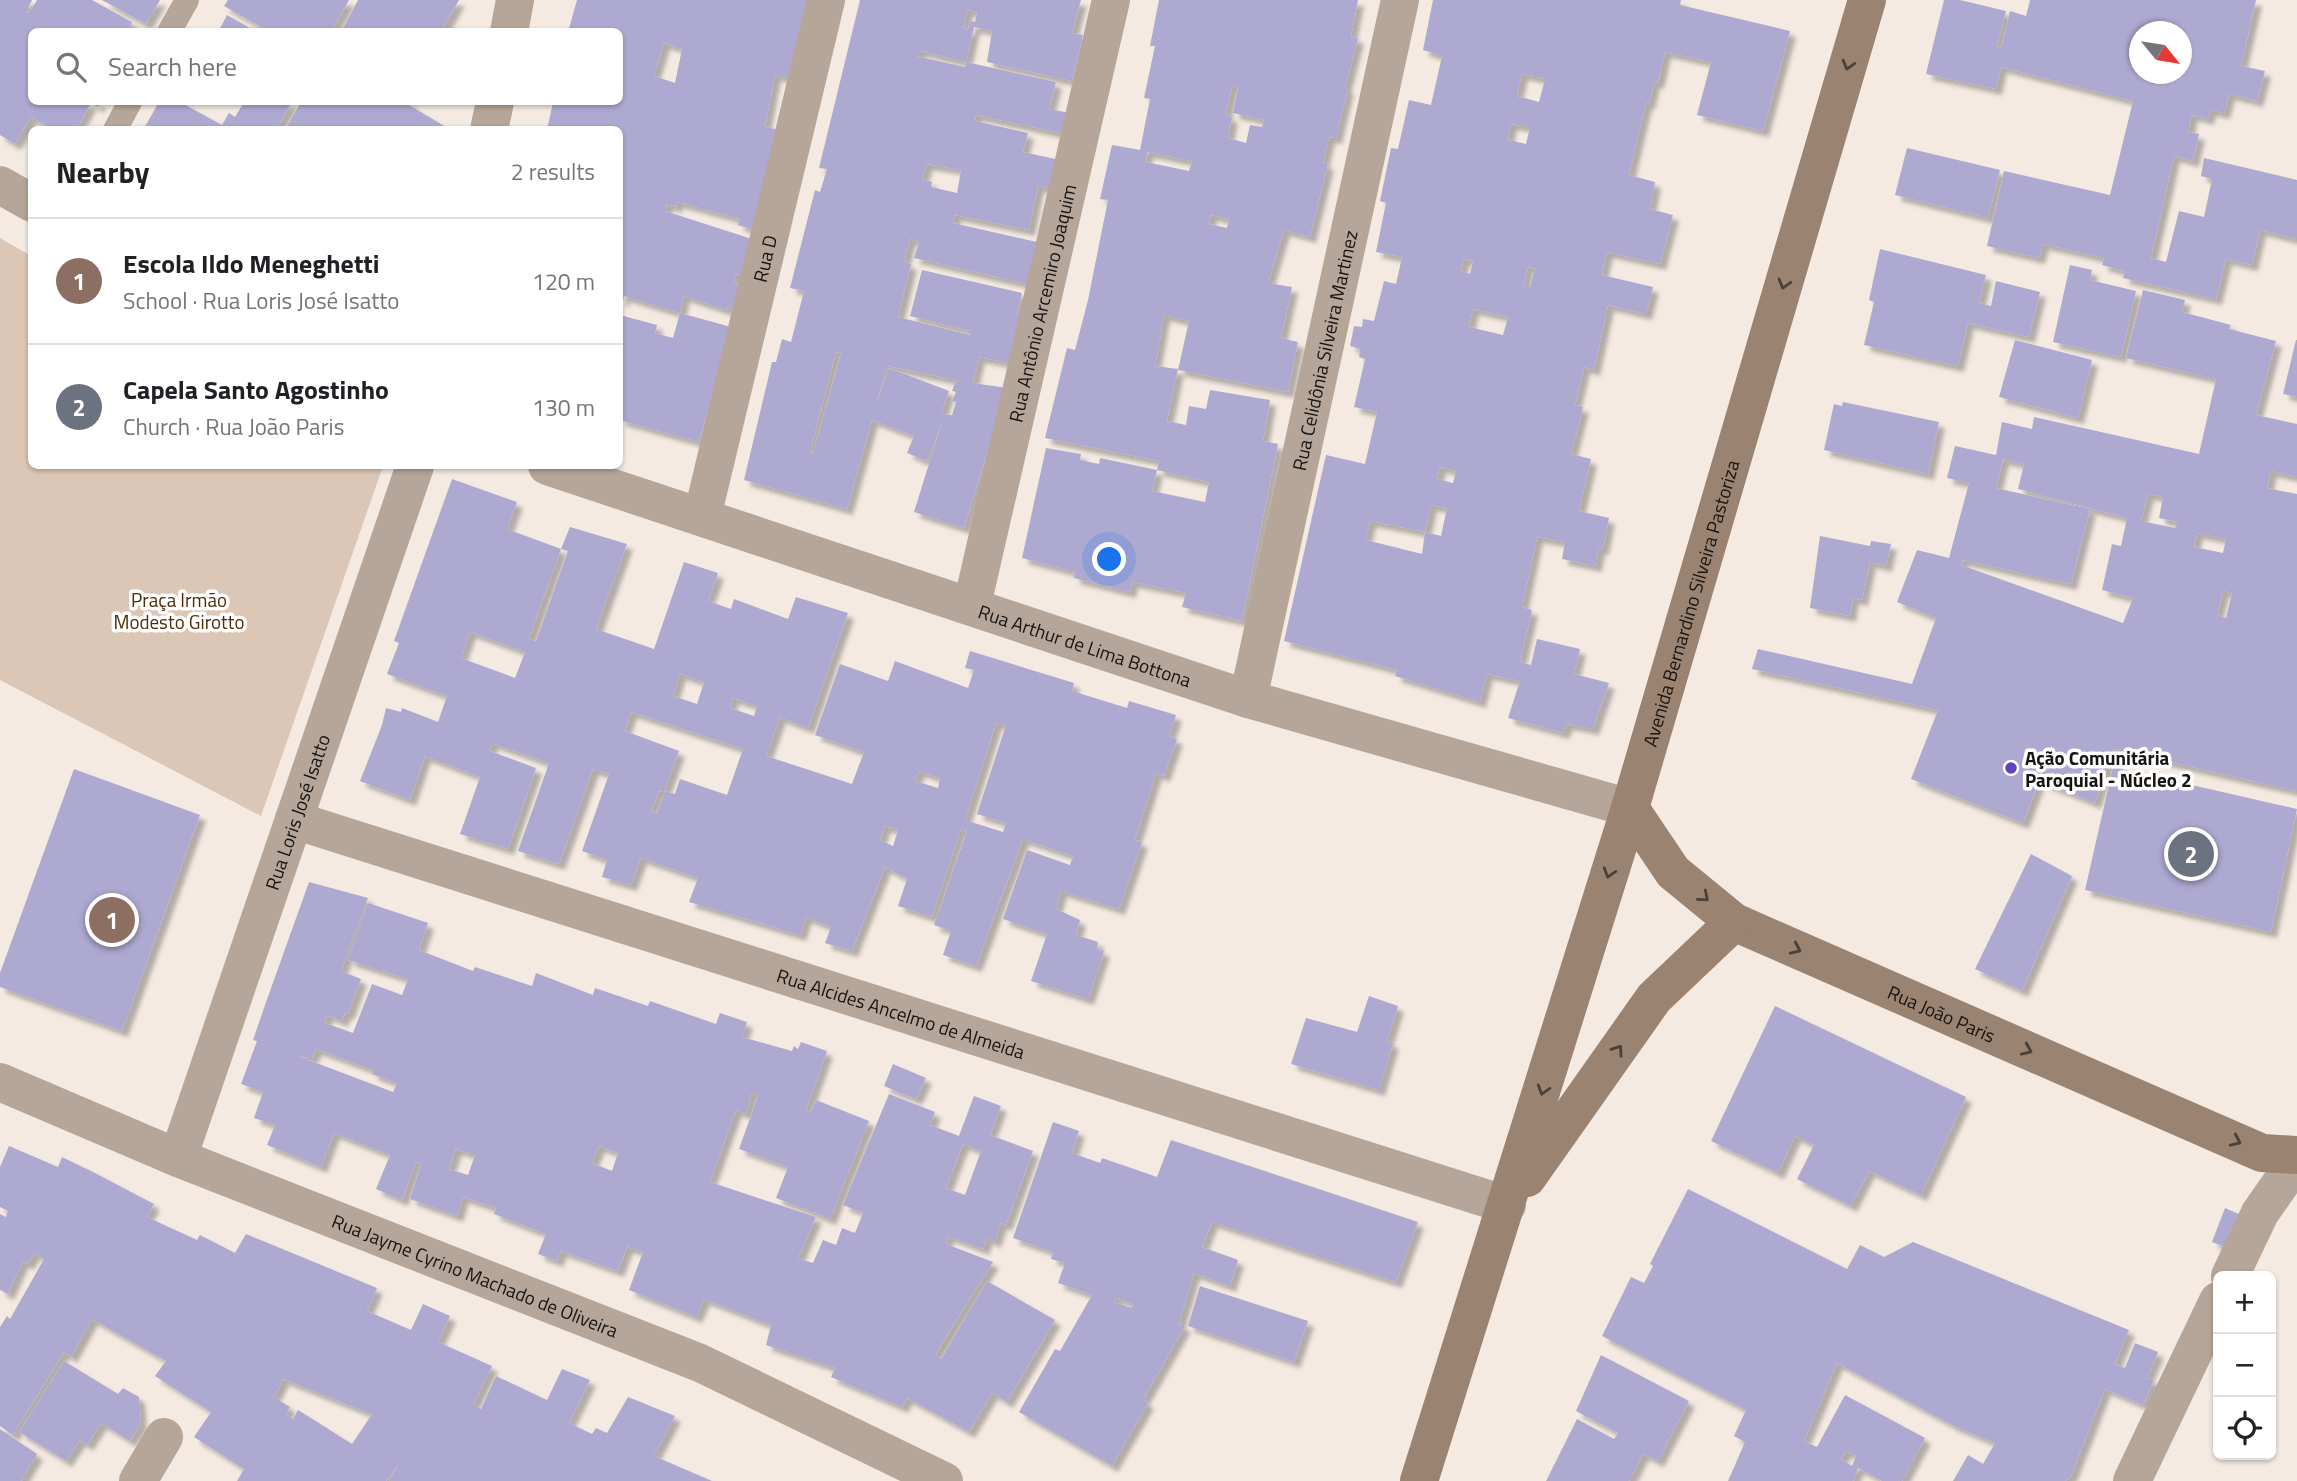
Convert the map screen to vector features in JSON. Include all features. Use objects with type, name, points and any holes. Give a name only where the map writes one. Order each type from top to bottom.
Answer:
[{"type":"main road","name":"Avenida Bernardino Silveira Pastoriza","points":[[1419,1481],[1630,808],[1867,0]]},
{"type":"main road","name":"Rua João Paris","points":[[1630,808],[1673,872],[1734,922],[2262,1153],[2297,1157]]},
{"type":"main road","name":"Avenida Bernardino Silveira Pastoriza","points":[[1507,1205],[1654,998],[1734,922]]},
{"type":"street","points":[[510,28],[515,0]]},
{"type":"street","name":"Rua D","points":[[702,517],[826,0]]},
{"type":"street","name":"Rua Antônio Arcemiro Joaquim","points":[[972,605],[1111,0]]},
{"type":"street","name":"Rua Celidônia Silveira Martinez","points":[[1248,699],[1400,0]]},
{"type":"street","points":[[490,126],[494,105]]},
{"type":"street","points":[[0,185],[28,201]]},
{"type":"street","name":"Rua Loris José Isatto","points":[[178,1158],[414,469]]},
{"type":"street","name":"Rua Arthur de Lima Bottona","points":[[556,469],[972,605],[1248,699],[1630,808]]},
{"type":"street","name":"Rua Alcides Ancelmo de Almeida","points":[[294,820],[1507,1205]]},
{"type":"street","name":"Rua Jayme Cyrino Machado de Oliveira","points":[[0,1082],[178,1158],[700,1363],[944,1481]]},
{"type":"street","points":[[2232,1271],[2260,1213],[2297,1157]]},
{"type":"street","points":[[2132,1481],[2213,1311]]},
{"type":"street","points":[[138,1481],[164,1437]]},
{"type":"lane","points":[[171,28],[187,0]]},
{"type":"lane","points":[[117,126],[128,105]]},
{"type":"green space","name":"Praça Irmão Modesto Girotto","points":[[0,238],[28,254],[28,469],[382,469],[261,816],[0,680]]},
{"type":"building","points":[[0,0],[32,0],[26,12],[29,13],[37,0],[92,0],[132,22],[129,28],[28,28],[28,105],[90,105],[78,126],[46,126],[31,117],[15,144],[0,135]]},
{"type":"building","points":[[102,0],[160,0],[146,24]]},
{"type":"building","points":[[228,0],[349,0],[333,28],[263,28],[224,6]]},
{"type":"building","points":[[358,0],[459,0],[443,28],[343,28]]},
{"type":"building","points":[[577,0],[810,0],[790,79],[775,75],[765,127],[779,130],[754,230],[738,225],[740,219],[677,202],[676,207],[667,204],[665,211],[755,240],[745,277],[736,274],[734,283],[746,287],[738,310],[727,307],[726,310],[684,296],[680,313],[624,296],[623,301],[623,126],[548,126],[552,105],[623,105],[623,28],[569,28]],"holes":[[[664,43],[682,49],[675,83],[654,76]]]},
{"type":"building","points":[[860,0],[1081,0],[1072,33],[1083,35],[1072,81],[987,62],[992,31],[974,27],[966,62],[1056,82],[1049,109],[1070,113],[1065,134],[976,115],[975,121],[1028,133],[1023,152],[1060,160],[1054,189],[1038,186],[1029,230],[955,215],[953,223],[1037,242],[1028,284],[914,258],[919,242],[910,239],[904,262],[911,264],[898,317],[970,335],[970,331],[910,316],[922,270],[1022,293],[1017,315],[1029,317],[1014,364],[979,357],[973,383],[1007,388],[964,528],[914,512],[942,422],[927,461],[907,453],[914,436],[872,420],[847,509],[744,480],[772,362],[776,362],[782,339],[791,342],[804,291],[790,288],[815,190],[820,192],[827,169],[819,168]],"holes":[[[967,10],[977,12],[975,22],[970,21],[968,30],[964,29]],[[921,51],[966,62],[965,67],[916,56]],[[927,164],[961,170],[957,193],[931,187],[932,182],[922,179]],[[836,352],[841,353],[813,453],[810,452]],[[887,366],[956,380],[952,391],[956,392],[952,401],[956,402],[952,415],[941,414],[949,391],[889,368],[876,405]]]},
{"type":"building","points":[[1159,0],[1358,0],[1351,36],[1358,38],[1345,88],[1348,88],[1336,138],[1329,137],[1323,163],[1328,164],[1310,237],[1284,230],[1268,283],[1292,287],[1281,338],[1298,342],[1288,392],[1178,370],[1189,321],[1164,315],[1155,366],[1178,369],[1167,421],[1186,425],[1189,406],[1206,409],[1210,390],[1270,400],[1263,441],[1278,444],[1242,621],[1182,607],[1186,593],[1132,582],[1130,592],[1074,578],[1075,572],[1022,558],[1046,448],[1081,454],[1080,460],[1099,464],[1100,458],[1157,470],[1159,461],[1045,438],[1067,348],[1075,350],[1088,300],[1108,200],[1100,199],[1112,145],[1140,150],[1150,99],[1144,98],[1155,46],[1150,46]],"holes":[[[1232,86],[1238,88],[1233,113],[1264,120],[1262,127],[1250,125],[1246,143],[1228,138],[1232,117],[1226,115]],[[1147,152],[1192,161],[1189,171],[1146,162]],[[1211,215],[1229,219],[1227,228],[1209,224]],[[1157,470],[1209,482],[1205,502],[1152,491]]]},
{"type":"building","points":[[1433,0],[1681,0],[1680,5],[1790,31],[1763,131],[1697,115],[1711,62],[1665,52],[1658,83],[1654,82],[1649,104],[1646,103],[1629,175],[1655,182],[1650,209],[1673,215],[1660,264],[1607,252],[1602,275],[1653,287],[1646,314],[1608,305],[1594,370],[1584,367],[1575,405],[1583,407],[1571,454],[1591,459],[1579,511],[1609,518],[1603,549],[1599,548],[1596,566],[1562,559],[1565,542],[1537,537],[1522,607],[1532,610],[1520,662],[1531,665],[1537,639],[1580,649],[1574,674],[1609,683],[1593,729],[1567,724],[1563,733],[1508,718],[1520,681],[1487,674],[1480,702],[1395,676],[1397,670],[1284,641],[1326,455],[1365,464],[1377,412],[1354,407],[1365,359],[1359,357],[1360,349],[1350,346],[1354,326],[1362,327],[1363,319],[1374,321],[1384,281],[1396,284],[1402,257],[1376,252],[1386,203],[1380,201],[1391,148],[1398,149],[1409,100],[1431,105],[1442,56],[1423,50]],"holes":[[[1522,74],[1545,79],[1539,102],[1517,96]],[[1511,124],[1530,127],[1526,144],[1508,140]],[[1464,259],[1473,261],[1470,274],[1461,271]],[[1528,267],[1535,268],[1530,287],[1524,285]],[[1473,309],[1508,317],[1503,335],[1469,327]],[[1440,467],[1456,471],[1453,483],[1437,479]],[[1431,505],[1447,508],[1441,536],[1425,532]],[[1370,521],[1425,532],[1422,554],[1366,540]]]},
{"type":"building","points":[[1944,0],[1960,0],[2006,11],[1997,47],[2001,48],[2010,11],[2026,16],[2030,0],[2256,0],[2241,66],[2265,71],[2257,101],[2229,94],[2224,113],[2210,110],[2208,119],[2192,115],[2188,132],[2199,134],[2193,161],[2174,156],[2151,258],[2166,262],[2179,211],[2204,217],[2212,179],[2201,176],[2204,158],[2297,180],[2297,239],[2260,230],[2252,265],[2226,259],[2216,299],[2123,278],[2125,271],[2102,265],[2104,258],[2043,244],[2039,258],[1987,246],[2004,171],[2110,195],[2133,101],[2001,67],[1996,89],[1926,74]]},
{"type":"building","points":[[227,15],[250,28],[220,28]]},
{"type":"building","points":[[157,105],[185,105],[222,125],[229,113],[235,117],[242,105],[290,105],[278,126],[145,126]]},
{"type":"building","points":[[299,105],[409,105],[444,126],[287,126]]},
{"type":"building","points":[[1907,148],[2000,170],[1988,218],[1895,195]]},
{"type":"building","points":[[1880,249],[1986,275],[1979,303],[1991,306],[1996,281],[2040,292],[2029,337],[1968,323],[1958,366],[1864,345],[1874,302],[1869,300]]},
{"type":"building","points":[[2070,265],[2092,270],[2090,280],[2136,291],[2121,357],[2053,342]]},
{"type":"building","points":[[2143,290],[2185,300],[2182,312],[2231,325],[2229,329],[2276,341],[2256,415],[2297,424],[2297,477],[2271,471],[2267,488],[2297,494],[2297,791],[2113,749],[2095,803],[2039,781],[2023,823],[1911,779],[1938,710],[1752,669],[1758,649],[1912,684],[1936,618],[1897,602],[1917,550],[1949,558],[1969,483],[1947,478],[1955,446],[1996,455],[2002,422],[2032,429],[2034,417],[2199,454],[2216,379],[2126,358]],"holes":[[[2003,459],[2024,464],[2018,489],[2127,518],[2121,546],[2112,544],[2102,590],[2133,598],[2123,623],[1961,565],[1963,560],[2071,584],[2090,509],[1996,488]],[[2148,494],[2163,497],[2159,518],[2177,522],[2175,528],[2141,521]],[[2197,533],[2226,539],[2223,553],[2194,547]],[[2223,591],[2232,593],[2226,618],[2217,615]]]},
{"type":"building","points":[[680,313],[731,327],[699,442],[623,421],[623,316],[657,325],[655,333],[673,338]]},
{"type":"building","points":[[2015,340],[2092,360],[2078,418],[1999,397]]},
{"type":"building","points":[[2297,340],[2297,397],[2283,394]]},
{"type":"building","points":[[1843,402],[1939,422],[1928,474],[1824,450],[1834,404],[1842,406]]},
{"type":"building","points":[[452,479],[517,502],[507,529],[561,549],[570,527],[627,544],[596,629],[654,649],[684,562],[718,573],[708,601],[731,609],[734,599],[788,619],[796,597],[848,613],[808,728],[780,717],[766,756],[852,784],[864,752],[815,735],[840,664],[888,681],[895,661],[968,688],[974,670],[965,668],[970,651],[1074,683],[1072,691],[1127,708],[1129,701],[1176,715],[1169,736],[1177,739],[1164,776],[1156,773],[1135,840],[1142,842],[1119,909],[1061,891],[1056,909],[1080,920],[1076,935],[1098,942],[1097,949],[1104,951],[1088,999],[1031,981],[1047,934],[1003,919],[1027,850],[1070,865],[1073,856],[1023,839],[976,966],[943,955],[951,931],[934,925],[967,831],[961,829],[932,917],[898,906],[907,879],[885,867],[852,951],[825,943],[831,927],[806,917],[800,935],[689,902],[698,878],[641,858],[631,885],[602,877],[607,860],[582,851],[609,774],[593,769],[559,864],[518,851],[549,763],[492,743],[490,751],[536,768],[508,849],[460,834],[480,777],[425,756],[410,800],[360,781],[386,708],[401,712],[402,708],[438,722],[447,696],[387,674],[399,643],[394,641]],"holes":[[[561,549],[568,551],[536,641],[529,639]],[[470,632],[525,652],[515,678],[461,658]],[[680,674],[704,682],[697,704],[673,696]],[[733,698],[757,706],[754,716],[730,708]],[[631,712],[743,749],[727,795],[680,779],[675,794],[665,791],[657,813],[651,812],[659,791],[664,792],[679,751],[625,731]],[[996,723],[1006,725],[977,814],[1006,823],[1003,832],[965,820]],[[919,771],[940,778],[938,788],[915,781]],[[885,826],[898,830],[893,846],[880,840]]]},
{"type":"building","points":[[1820,536],[1870,546],[1871,541],[1891,544],[1886,566],[1870,562],[1862,600],[1853,598],[1850,616],[1810,608]]},
{"type":"building","points":[[2113,767],[2297,809],[2271,932],[2085,890]]},
{"type":"building","points":[[74,769],[200,815],[122,1031],[0,987],[0,973]]},
{"type":"building","points":[[2031,854],[2072,876],[2022,991],[1975,969]]},
{"type":"building","points":[[309,882],[368,898],[341,971],[361,979],[348,1014],[345,1013],[342,1021],[327,1015],[325,1023],[353,1033],[372,984],[402,995],[408,979],[348,960],[368,903],[428,923],[419,950],[473,971],[475,967],[532,986],[536,973],[593,995],[595,988],[648,1006],[650,1001],[716,1024],[720,1013],[747,1022],[742,1037],[792,1051],[794,1046],[798,1049],[801,1042],[827,1051],[806,1110],[811,1112],[816,1100],[869,1121],[830,1219],[776,1198],[788,1167],[739,1149],[758,1096],[752,1093],[746,1114],[736,1110],[710,1182],[816,1217],[798,1258],[813,1263],[823,1240],[836,1245],[842,1228],[855,1233],[863,1213],[843,1205],[889,1094],[935,1112],[930,1125],[959,1136],[974,1096],[1001,1106],[990,1135],[1033,1151],[1006,1225],[1001,1223],[995,1242],[987,1238],[983,1249],[948,1236],[946,1244],[993,1262],[935,1355],[941,1359],[987,1281],[1055,1320],[1007,1402],[992,1393],[969,1432],[907,1398],[902,1407],[831,1377],[835,1368],[766,1345],[771,1325],[704,1299],[696,1317],[629,1290],[643,1252],[627,1247],[618,1271],[561,1251],[557,1261],[538,1254],[546,1234],[494,1214],[496,1208],[463,1197],[457,1216],[410,1199],[421,1164],[416,1162],[402,1200],[376,1189],[390,1155],[334,1133],[321,1167],[267,1145],[275,1125],[254,1118],[263,1092],[241,1084],[257,1041],[253,1040]],"holes":[[[316,1049],[373,1070],[372,1074],[397,1083],[393,1092],[298,1056],[312,1058]],[[963,1144],[981,1151],[965,1195],[946,1188]],[[599,1146],[618,1153],[612,1171],[592,1163]],[[456,1149],[475,1155],[468,1175],[449,1169]]]},
{"type":"building","points":[[1369,996],[1398,1006],[1387,1041],[1393,1043],[1379,1090],[1291,1064],[1306,1018],[1357,1032]]},
{"type":"building","points":[[1775,1006],[1966,1097],[1921,1195],[1869,1171],[1851,1206],[1797,1179],[1814,1145],[1795,1136],[1778,1173],[1711,1141]]},
{"type":"building","points":[[893,1064],[926,1078],[916,1099],[884,1086]]},
{"type":"building","points":[[1053,1122],[1079,1131],[1072,1153],[1100,1163],[1102,1158],[1157,1177],[1171,1140],[1418,1222],[1396,1282],[1212,1222],[1202,1247],[1238,1260],[1230,1286],[1194,1273],[1179,1324],[1185,1326],[1143,1400],[1148,1403],[1112,1466],[1019,1412],[1055,1349],[1060,1351],[1092,1295],[1058,1283],[1065,1263],[1051,1259],[1053,1252],[1013,1238]],"holes":[[[1116,1298],[1133,1304],[1132,1308],[1114,1302]]]},
{"type":"building","points":[[9,1146],[58,1167],[62,1157],[154,1204],[147,1217],[197,1240],[200,1235],[235,1253],[246,1234],[377,1288],[367,1311],[411,1330],[423,1304],[450,1316],[438,1342],[492,1366],[473,1405],[481,1409],[496,1376],[547,1400],[562,1369],[590,1380],[569,1423],[592,1434],[596,1428],[607,1433],[628,1397],[675,1416],[654,1456],[712,1481],[389,1481],[399,1464],[386,1481],[237,1481],[244,1469],[194,1437],[211,1412],[155,1376],[166,1361],[92,1319],[71,1357],[64,1352],[13,1435],[0,1426],[0,1327],[7,1316],[10,1319],[44,1259],[34,1253],[28,1264],[23,1261],[8,1294],[0,1290],[0,1214],[6,1217],[8,1211],[0,1207],[0,1167]],"holes":[[[283,1379],[372,1414],[352,1444],[298,1410],[293,1419],[286,1414],[290,1407],[272,1396],[276,1394]]]},
{"type":"building","points":[[1688,1189],[1847,1269],[1860,1245],[1884,1257],[1913,1242],[2129,1330],[2115,1364],[2125,1368],[2135,1343],[2158,1352],[2147,1378],[2154,1380],[2143,1405],[2105,1389],[2071,1476],[2065,1481],[1953,1481],[1968,1455],[1983,1464],[1995,1443],[1954,1426],[1837,1363],[1804,1441],[1817,1447],[1845,1395],[1925,1438],[1902,1481],[1882,1481],[1858,1468],[1853,1481],[1728,1481],[1745,1442],[1734,1436],[1746,1410],[1602,1336],[1631,1277],[1644,1283],[1653,1266],[1650,1264]],"holes":[[[1846,1451],[1856,1456],[1852,1466],[1841,1459]]]},
{"type":"building","points":[[2225,1208],[2243,1216],[2230,1249],[2212,1242]]},
{"type":"building","points":[[1200,1286],[1308,1321],[1294,1362],[1188,1326]]},
{"type":"building","points":[[1601,1355],[1689,1401],[1658,1461],[1643,1454],[1629,1481],[1546,1481],[1577,1419],[1614,1439],[1618,1433],[1576,1411]]},
{"type":"building","points":[[64,1361],[118,1394],[123,1388],[139,1397],[141,1424],[130,1441],[101,1423],[87,1445],[80,1440],[66,1461],[19,1432]]},
{"type":"building","points":[[0,1429],[37,1454],[21,1481],[0,1481]]},
{"type":"place","name":"Ação Comunitária Paroquial - Núcleo 2","points":[[2011,768]]},
{"type":"place","name":"Capela Santo Agostinho","points":[[2191,854]]},
{"type":"place","name":"Escola Ildo Meneghetti","points":[[112,920]]}]
